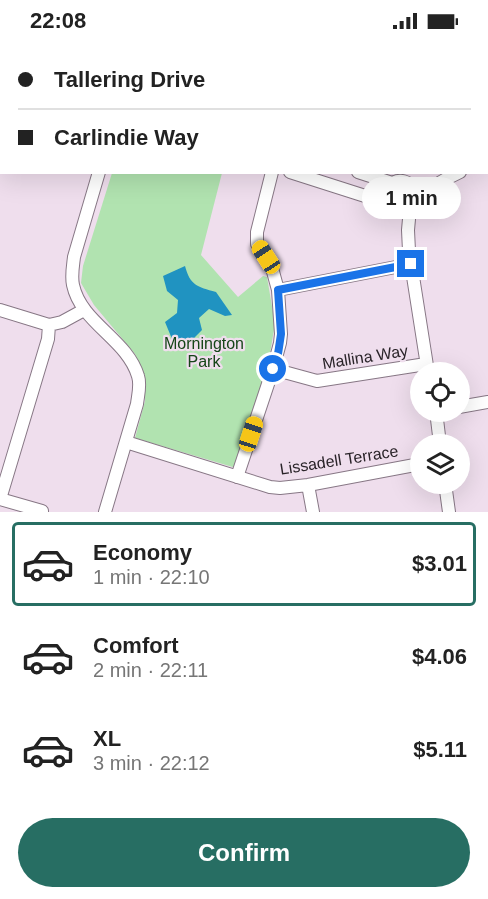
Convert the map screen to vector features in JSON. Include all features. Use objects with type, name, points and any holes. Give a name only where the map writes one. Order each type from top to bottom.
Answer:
[{"type":"street","points":[[98,174],[74,257],[73,286],[84,310],[128,358],[138,377],[139,390],[137,404],[105,512]]},
{"type":"street","points":[[237,477],[278,354],[281,334],[278,290],[273,268],[257,244],[256,232],[271,174]]},
{"type":"street","points":[[296,174],[405,211],[444,179],[455,174]]},
{"type":"street","points":[[364,174],[392,183],[401,181],[410,184],[444,179]]},
{"type":"street","points":[[392,183],[386,192],[409,251]]},
{"type":"street","points":[[410,184],[416,194],[408,230],[409,251],[426,362]]},
{"type":"street","points":[[278,290],[411,264]]},
{"type":"street","points":[[0,310],[49,324],[62,322],[84,310]]},
{"type":"street","points":[[42,512],[0,499],[48,339],[49,324]]},
{"type":"street","name":"Mallina Way","points":[[273,369],[317,381],[410,370]]},
{"type":"street","points":[[470,405],[488,402]]},
{"type":"street","name":"Lissadell Terrace","points":[[126,442],[270,487],[280,488],[410,466]]},
{"type":"street","points":[[309,484],[313,512]]},
{"type":"street","points":[[447,494],[451,512]]},
{"type":"green space","name":"Mornington Park","points":[[112,174],[222,174],[201,255],[238,297],[263,276],[267,277],[275,324],[268,365],[236,468],[135,438],[145,401],[144,375],[135,354],[94,305],[81,283],[83,266]]},
{"type":"water","points":[[185,266],[192,281],[199,287],[216,292],[232,315],[225,316],[209,309],[199,318],[202,330],[187,345],[172,339],[165,322],[177,313],[178,300],[167,291],[163,276]]},
{"type":"route","points":[[273,369],[281,334],[278,290],[411,264]]}]
